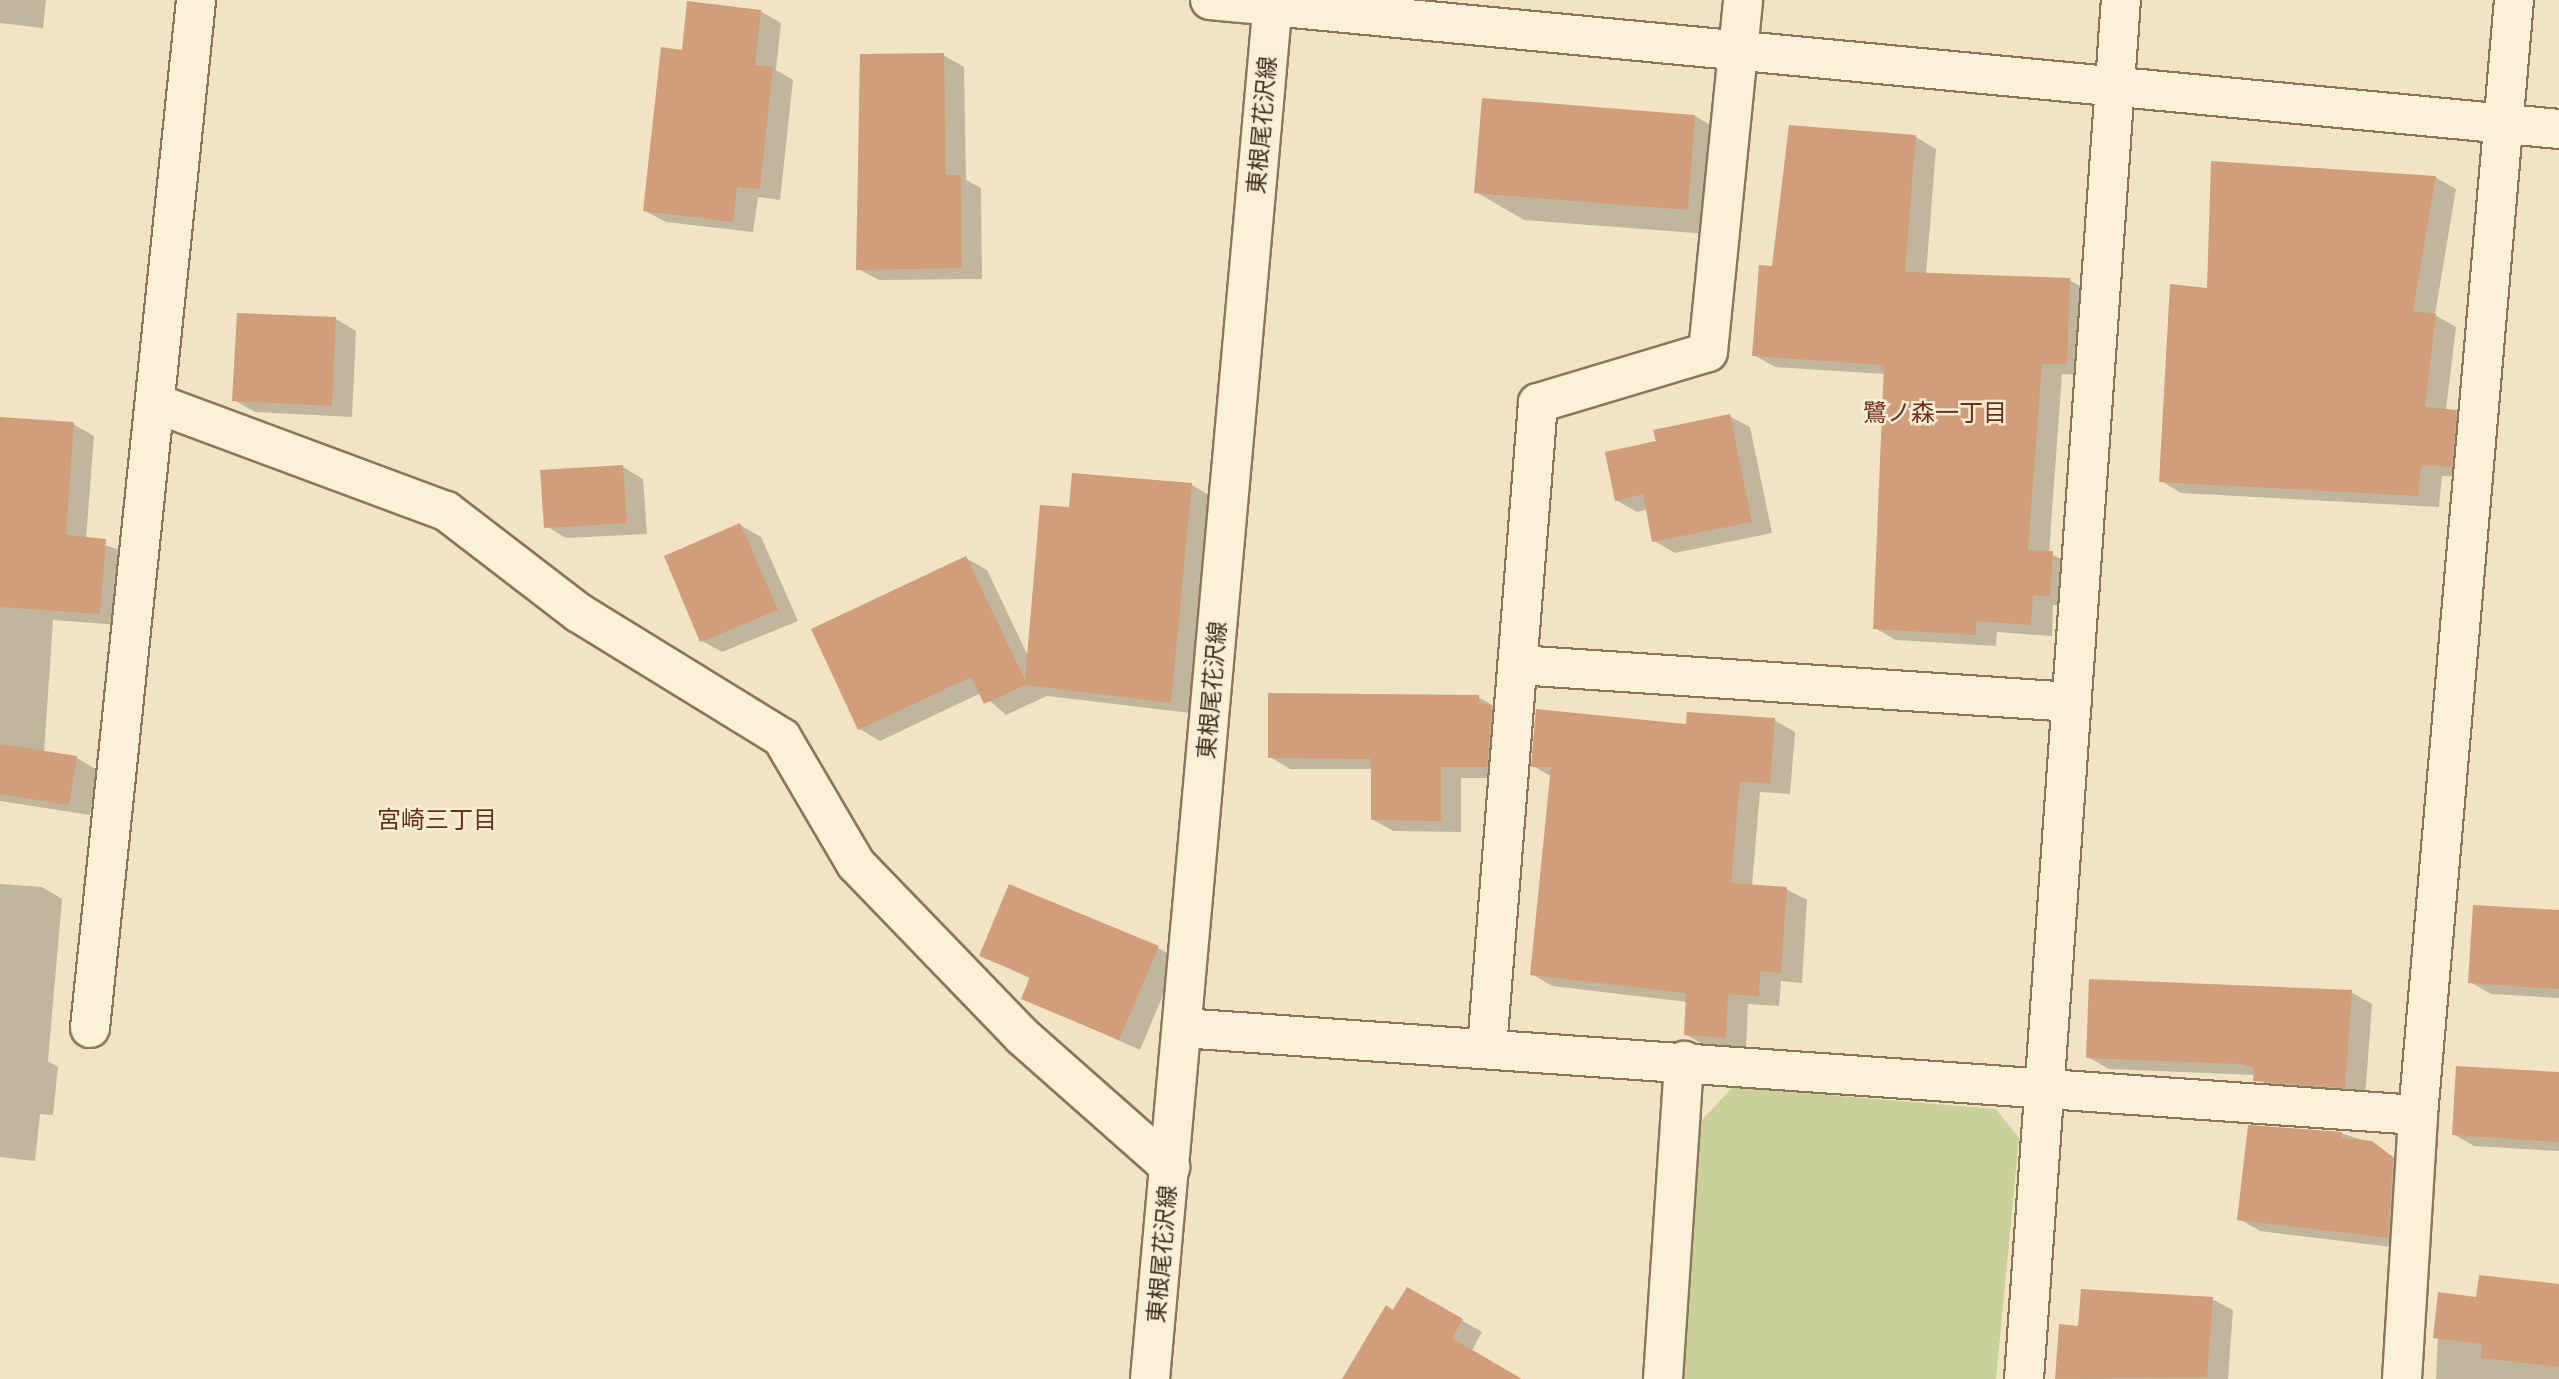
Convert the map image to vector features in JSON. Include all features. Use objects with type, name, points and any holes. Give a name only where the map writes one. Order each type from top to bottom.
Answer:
[{"type":"street","points":[[90,1028],[196,0]]},
{"type":"street","points":[[1210,0],[1272,3],[2559,129]]},
{"type":"street","points":[[1487,1048],[1538,403],[1707,352],[1743,0]]},
{"type":"street","points":[[2024,1379],[2049,1089],[2072,702],[2121,0]]},
{"type":"street","points":[[2402,1379],[2418,1115],[2514,0]]},
{"type":"street","name":"東根尾花沢線","points":[[1150,1379],[1272,3]]},
{"type":"street","points":[[155,403],[446,511],[579,613],[782,738],[856,864],[1022,1036],[1170,1167]]},
{"type":"street","points":[[1518,665],[2072,702]]},
{"type":"street","points":[[1182,1028],[1684,1061],[2418,1115]]},
{"type":"street","points":[[1662,1379],[1684,1061]]},
{"type":"green space","points":[[1733,1087],[1996,1109],[2019,1138],[1996,1379],[1683,1379],[1700,1122]]},
{"type":"building","points":[[687,1],[761,10],[755,65],[773,67],[760,189],[737,187],[733,222],[643,211],[661,47],[682,50]]},
{"type":"building","points":[[944,53],[946,175],[961,175],[962,268],[856,270],[860,54]]},
{"type":"building","points":[[1482,98],[1695,115],[1688,210],[1474,193]]},
{"type":"building","points":[[1789,125],[1916,135],[1905,272],[2070,278],[2067,364],[2042,364],[2028,550],[2053,551],[2050,597],[2033,595],[2031,625],[1976,621],[1976,635],[1873,629],[1884,365],[1752,356],[1759,265],[1772,266]]},
{"type":"building","points":[[2211,161],[2436,176],[2413,311],[2436,314],[2425,407],[2457,410],[2452,467],[2421,465],[2418,496],[2159,482],[2170,284],[2207,288]]},
{"type":"building","points":[[237,313],[336,317],[332,406],[232,401]]},
{"type":"building","points":[[1730,414],[1752,522],[1652,542],[1643,494],[1615,501],[1605,452],[1656,441],[1653,430]]},
{"type":"building","points":[[0,417],[74,422],[66,535],[106,539],[100,614],[0,607]]},
{"type":"building","points":[[623,465],[627,523],[544,528],[540,470]]},
{"type":"building","points":[[1072,473],[1192,483],[1171,703],[1025,685],[984,704],[971,677],[858,730],[811,629],[966,556],[1025,680],[1040,505],[1069,507]]},
{"type":"building","points":[[740,523],[778,610],[700,642],[664,556]]},
{"type":"building","points":[[1268,693],[1479,695],[1479,703],[1492,705],[1487,767],[1441,767],[1441,821],[1371,820],[1371,759],[1268,758]]},
{"type":"building","points":[[1536,709],[1686,724],[1687,712],[1775,718],[1770,784],[1740,781],[1731,883],[1787,887],[1781,973],[1760,971],[1759,996],[1728,994],[1726,1038],[1684,1035],[1686,993],[1530,975],[1551,767],[1531,767]]},
{"type":"building","points":[[0,744],[77,756],[69,805],[0,794]]},
{"type":"building","points":[[1009,884],[1159,946],[1119,1040],[1021,999],[1030,977],[979,956]]},
{"type":"building","points":[[2473,905],[2559,910],[2559,989],[2468,983]]},
{"type":"building","points":[[2089,979],[2352,990],[2345,1088],[2253,1081],[2254,1068],[2240,1064],[2086,1058]]},
{"type":"building","points":[[2456,1066],[2559,1072],[2559,1142],[2452,1135]]},
{"type":"building","points":[[2248,1125],[2342,1132],[2342,1138],[2372,1141],[2393,1157],[2388,1238],[2237,1220]]},
{"type":"building","points":[[2479,1275],[2559,1284],[2559,1367],[2481,1358],[2482,1344],[2433,1338],[2438,1292],[2476,1297]]},
{"type":"building","points":[[1407,1287],[1463,1319],[1452,1338],[1522,1379],[1342,1379],[1386,1305],[1393,1310]]},
{"type":"building","points":[[2081,1289],[2213,1297],[2207,1377],[2055,1379],[2059,1324],[2078,1326]]},
{"type":"district","name":"鷺ノ森一丁目","points":[[1935,413]]},
{"type":"district","name":"宮崎三丁目","points":[[437,820]]}]
